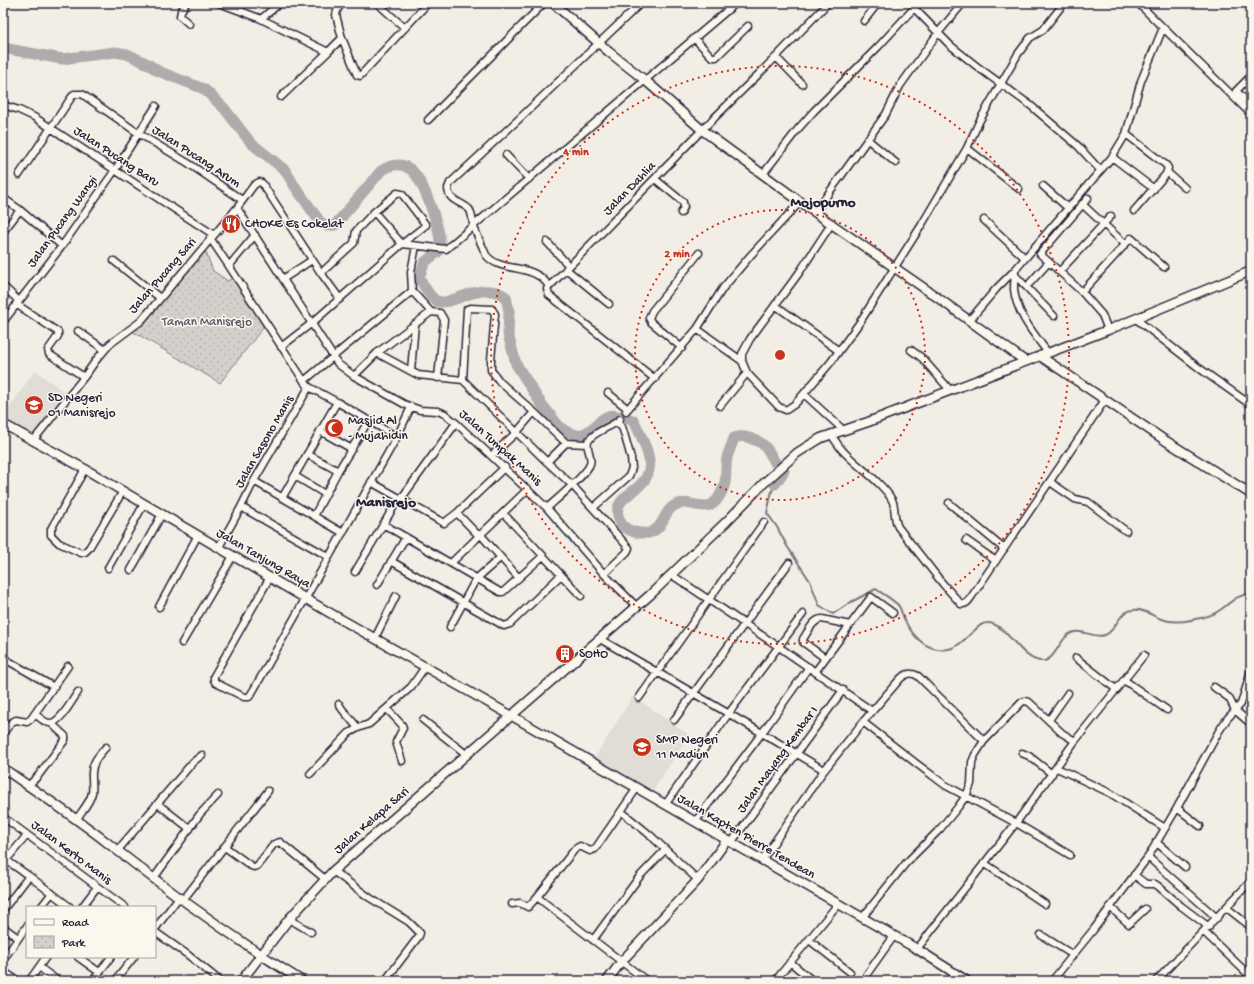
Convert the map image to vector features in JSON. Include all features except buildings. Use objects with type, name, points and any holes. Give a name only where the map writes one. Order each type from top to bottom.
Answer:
[{"type":"main road","points":[[553,3],[702,130],[1025,361]]},
{"type":"main road","name":"Jalan Kelapa Sari","points":[[241,981],[289,920],[333,871],[672,575],[788,460],[806,447],[831,434],[1108,330],[1251,271]]},
{"type":"main road","points":[[1044,354],[1105,400],[1198,462],[1251,494]]},
{"type":"main road","name":"Jalan Tanjung Raya","points":[[3,424],[85,469],[233,556],[512,716]]},
{"type":"main road","name":"Jalan Kapten Pierre Tendean","points":[[512,716],[917,949],[962,979]]},
{"type":"main road","points":[[3,768],[261,955],[302,981]]},
{"type":"main road","points":[[607,981],[621,962],[698,880],[729,842]]},
{"type":"street","points":[[186,3],[180,16],[189,24]]},
{"type":"street","points":[[219,3],[261,19],[328,52]]},
{"type":"street","points":[[261,19],[280,3]]},
{"type":"street","points":[[341,3],[336,15],[342,38],[353,67],[357,75],[360,76],[428,3]]},
{"type":"street","points":[[377,3],[405,28]]},
{"type":"street","points":[[428,120],[544,3]]},
{"type":"street","points":[[641,3],[450,183],[448,188],[450,197],[469,209],[473,225],[486,255],[490,259],[499,265],[536,274],[549,286],[547,292],[549,295],[654,379]]},
{"type":"street","points":[[374,212],[402,244],[446,250],[473,225],[646,81],[736,3]]},
{"type":"street","name":"Jalan Dahlia","points":[[549,286],[702,130],[776,58],[828,3]]},
{"type":"street","points":[[864,21],[878,3]]},
{"type":"street","points":[[815,212],[886,114],[900,86],[938,33],[963,3]]},
{"type":"street","points":[[832,224],[799,273],[750,339],[742,354],[742,361],[747,373],[774,402],[786,410],[804,394],[839,351],[860,322],[921,226],[967,148],[980,120],[1000,84],[1025,43],[1043,30],[1064,3]]},
{"type":"street","points":[[1138,3],[1251,114]]},
{"type":"street","points":[[763,174],[810,116],[890,35],[913,5],[938,33],[960,54],[1030,105],[1078,146],[1100,170]]},
{"type":"street","points":[[694,38],[711,56],[716,57],[748,26]]},
{"type":"street","points":[[968,321],[996,289],[1015,272],[1025,258],[1112,157],[1126,134],[1141,81],[1163,28]]},
{"type":"street","points":[[281,97],[342,38]]},
{"type":"street","points":[[776,58],[802,84]]},
{"type":"street","points":[[1251,76],[1236,91],[1251,106]]},
{"type":"street","name":"Jalan Pucang Arum","points":[[19,175],[71,98],[74,94],[79,93],[138,133],[188,163],[242,200]]},
{"type":"street","name":"Jalan Pucang Baru","points":[[3,106],[28,114],[52,128],[212,236]]},
{"type":"street","name":"Jalan Pucang Wangi","points":[[3,322],[62,246],[115,170],[156,106]]},
{"type":"street","points":[[1126,134],[1168,168],[1167,172],[1154,189],[1134,211]]},
{"type":"street","points":[[867,139],[896,163]]},
{"type":"street","points":[[967,148],[1019,189]]},
{"type":"street","points":[[506,155],[529,179]]},
{"type":"street","points":[[1112,157],[1154,189]]},
{"type":"street","points":[[1167,172],[1185,188]]},
{"type":"street","points":[[654,179],[682,202],[684,207],[682,213]]},
{"type":"street","name":"Jalan Pucang Sari","points":[[33,441],[97,359],[121,334],[141,321],[237,208],[254,185],[259,182],[262,183],[312,260]]},
{"type":"street","points":[[1043,186],[1068,208]]},
{"type":"street","points":[[281,347],[312,323],[402,244],[426,225],[402,194],[398,193],[374,212],[356,231],[352,245],[320,274]]},
{"type":"street","points":[[3,198],[20,210],[62,246]]},
{"type":"street","points":[[1088,198],[1040,254],[1082,292],[1102,315],[1108,330]]},
{"type":"street","points":[[608,393],[627,410],[682,348],[697,329],[724,288],[750,256],[801,201]]},
{"type":"street","points":[[1082,204],[1125,244]]},
{"type":"street","name":"Jalan Tumpak Manis","points":[[237,208],[333,358],[344,370],[411,407],[420,410],[438,411],[445,414],[492,455],[547,508],[604,574],[636,607]]},
{"type":"street","points":[[3,232],[20,210]]},
{"type":"street","points":[[1060,271],[1111,216]]},
{"type":"street","points":[[984,220],[1025,258]]},
{"type":"street","points":[[229,266],[255,235]]},
{"type":"street","points":[[212,236],[229,266],[304,382],[309,387],[397,437]]},
{"type":"street","points":[[1082,292],[1131,238],[1164,267]]},
{"type":"street","points":[[547,242],[568,267],[609,304]]},
{"type":"street","points":[[416,246],[411,272],[412,291],[431,312],[440,314],[444,320],[438,378]]},
{"type":"street","points":[[682,348],[651,322],[649,318],[652,311],[699,253]]},
{"type":"street","points":[[283,279],[312,260],[320,274],[340,298]]},
{"type":"street","points":[[114,261],[160,298]]},
{"type":"street","points":[[1030,283],[1049,262]]},
{"type":"street","points":[[1015,272],[1054,316]]},
{"type":"street","points":[[1015,272],[1014,290],[1018,306],[1044,354]]},
{"type":"street","points":[[3,286],[18,302],[58,332],[58,336],[48,350],[48,354],[84,377]]},
{"type":"street","points":[[304,382],[412,291]]},
{"type":"street","points":[[775,305],[839,351]]},
{"type":"street","points":[[463,380],[467,309],[492,309],[495,314],[491,370],[500,382],[566,443],[587,444]]},
{"type":"street","points":[[354,376],[377,353],[431,312]]},
{"type":"street","points":[[1136,319],[1199,368],[1251,405]]},
{"type":"street","points":[[411,371],[415,324]]},
{"type":"street","points":[[697,329],[742,361]]},
{"type":"street","points":[[78,331],[105,350]]},
{"type":"street","points":[[911,350],[922,358],[950,390]]},
{"type":"street","points":[[377,353],[418,375],[463,380],[546,462],[572,485],[629,549],[604,574]]},
{"type":"street","points":[[720,406],[747,373]]},
{"type":"street","name":"Jalan Sasono Manis","points":[[218,547],[254,481],[309,387]]},
{"type":"street","points":[[804,394],[840,427]]},
{"type":"street","points":[[831,434],[843,452],[884,490],[892,500],[894,520],[898,527],[943,584],[961,604],[967,603],[1105,400]]},
{"type":"street","points":[[282,498],[337,402]]},
{"type":"street","points":[[270,577],[214,678],[218,684],[244,697],[249,697],[253,692],[397,437],[411,407]]},
{"type":"street","points":[[492,455],[517,432],[534,412],[533,411]]},
{"type":"street","points":[[314,516],[338,471],[369,420]]},
{"type":"street","points":[[587,444],[595,435],[618,421],[624,432],[631,458],[632,470],[629,476],[593,508]]},
{"type":"street","points":[[355,572],[400,498],[456,423]]},
{"type":"street","points":[[320,431],[352,449]]},
{"type":"street","points":[[546,462],[566,443]]},
{"type":"street","points":[[547,508],[572,485],[590,464],[591,453],[587,444]]},
{"type":"street","points":[[307,454],[338,471]]},
{"type":"street","points":[[371,482],[442,523],[457,513],[505,468]]},
{"type":"street","points":[[85,469],[51,529],[51,535],[59,543],[81,553],[85,552],[89,548],[123,491]]},
{"type":"street","points":[[295,476],[325,494]]},
{"type":"street","points":[[254,481],[342,533]]},
{"type":"street","points":[[1050,482],[1075,499],[1088,502],[1126,531]]},
{"type":"street","points":[[451,563],[528,489]]},
{"type":"street","points":[[949,503],[1004,549]]},
{"type":"street","points":[[108,568],[144,504]]},
{"type":"street","points":[[241,507],[329,557]]},
{"type":"street","points":[[457,513],[519,578]]},
{"type":"street","points":[[502,513],[581,596]]},
{"type":"street","points":[[131,570],[162,514]]},
{"type":"street","points":[[640,698],[764,522]]},
{"type":"street","points":[[383,524],[500,592],[503,592],[543,556]]},
{"type":"street","points":[[159,607],[198,535]]},
{"type":"street","points":[[377,585],[406,537]]},
{"type":"street","points":[[966,540],[996,561]]},
{"type":"street","points":[[182,643],[233,556]]},
{"type":"street","points":[[450,627],[476,579],[500,558]]},
{"type":"street","points":[[391,561],[504,626],[510,624],[561,575]]},
{"type":"street","points":[[674,720],[789,564]]},
{"type":"street","points":[[672,575],[872,711]]},
{"type":"street","points":[[375,638],[396,596]]},
{"type":"street","points":[[815,672],[871,597],[892,613]]},
{"type":"street","points":[[665,805],[729,713],[803,614]]},
{"type":"street","points":[[825,658],[803,642],[803,639],[815,621],[819,618],[850,625]]},
{"type":"street","points":[[600,639],[729,713],[824,770]]},
{"type":"street","points":[[917,949],[1016,823],[1075,741],[1144,655]]},
{"type":"street","points":[[3,658],[54,687]]},
{"type":"street","points":[[1076,658],[1117,690]]},
{"type":"street","points":[[3,733],[12,722],[16,720],[29,721],[68,666]]},
{"type":"street","points":[[310,774],[349,733],[369,724],[388,709],[411,687],[425,667]]},
{"type":"street","points":[[695,822],[809,668]]},
{"type":"street","points":[[1052,981],[1148,857],[1177,808],[1218,731],[1241,704],[1251,672]]},
{"type":"street","points":[[762,860],[824,770],[872,711],[904,676],[913,673],[918,676],[984,741]]},
{"type":"street","points":[[1124,680],[1167,710]]},
{"type":"street","points":[[1214,687],[1231,700],[1235,710],[1251,724]]},
{"type":"street","name":"Jalan Mayang Kembar I","points":[[729,842],[797,754],[843,690]]},
{"type":"street","points":[[51,723],[58,719],[66,711],[78,692]]},
{"type":"street","points":[[1049,720],[1068,694]]},
{"type":"street","points":[[862,918],[906,863],[953,815],[966,796],[972,779],[972,762],[975,755],[984,741],[1024,701],[1029,702],[1062,733],[1075,741]]},
{"type":"street","points":[[339,704],[358,728]]},
{"type":"street","points":[[388,709],[403,728],[396,742],[402,761]]},
{"type":"street","points":[[28,786],[38,776],[65,740],[65,736],[51,723],[35,714]]},
{"type":"street","points":[[423,720],[466,754]]},
{"type":"street","points":[[863,722],[936,778],[1070,855]]},
{"type":"street","points":[[76,820],[91,797],[92,772],[94,763],[96,758],[106,747]]},
{"type":"street","points":[[1022,753],[1029,756],[1052,774]]},
{"type":"street","points":[[117,851],[193,762],[202,756]]},
{"type":"street","points":[[1057,768],[1110,793],[1165,828]]},
{"type":"street","points":[[512,904],[520,903],[528,907],[575,849],[580,846],[590,851],[595,849],[622,812],[637,788]]},
{"type":"street","points":[[156,929],[225,847],[268,791]]},
{"type":"street","points":[[154,878],[200,814],[218,795]]},
{"type":"street","points":[[158,804],[190,829]]},
{"type":"street","points":[[1177,808],[1200,826]]},
{"type":"street","points":[[622,812],[698,880]]},
{"type":"street","name":"Jalan Kerto Manis","points":[[3,817],[124,906]]},
{"type":"street","points":[[27,835],[4,860],[29,876],[69,906]]},
{"type":"street","points":[[225,847],[254,867],[257,866],[276,842],[280,842],[325,879]]},
{"type":"street","points":[[1156,842],[1185,867]]},
{"type":"street","points":[[593,940],[640,876],[665,850]]},
{"type":"street","points":[[1148,857],[1217,918]]},
{"type":"street","points":[[984,863],[1045,904]]},
{"type":"street","points":[[333,871],[370,898],[409,922],[420,933],[385,981]]},
{"type":"street","points":[[1134,875],[1146,884],[1155,884],[1158,886],[1209,927]]},
{"type":"street","points":[[3,910],[29,876]]},
{"type":"street","points":[[1157,981],[1251,881]]},
{"type":"street","points":[[83,906],[97,887]]},
{"type":"street","points":[[43,906],[52,893]]},
{"type":"street","points":[[536,897],[648,981]]},
{"type":"street","points":[[775,981],[838,904]]},
{"type":"street","points":[[1110,907],[1129,924],[1145,909]]},
{"type":"street","points":[[1227,908],[1251,927]]},
{"type":"street","points":[[289,920],[311,932]]},
{"type":"street","points":[[3,927],[18,938]]},
{"type":"street","points":[[3,960],[26,927]]},
{"type":"street","points":[[156,931],[220,981]]},
{"type":"street","points":[[1204,932],[1248,974]]},
{"type":"street","points":[[1041,934],[1073,955]]},
{"type":"street","points":[[867,974],[894,936]]},
{"type":"street","points":[[809,940],[850,972]]},
{"type":"street","points":[[29,981],[45,958]]},
{"type":"street","points":[[79,958],[99,972]]},
{"type":"street","points":[[93,981],[110,958]]},
{"type":"street","points":[[115,981],[133,958]]},
{"type":"street","points":[[790,962],[813,981]]},
{"type":"street","points":[[39,967],[58,981]]},
{"type":"street","points":[[3,971],[18,981]]},
{"type":"shaded area","name":"SD Negeri 01 Manisrejo","points":[[35,370],[65,393],[33,437],[3,417]]},
{"type":"shaded area","name":"SMP Negeri 11 Madiun","points":[[633,696],[689,735],[651,794],[594,759]]},
{"type":"green space","name":"Taman Manisrejo","points":[[204,247],[213,271],[228,281],[234,276],[265,325],[220,383],[132,331]]},
{"type":"waterway","points":[[3,48],[62,59],[115,52],[127,54],[148,64],[158,71],[204,89],[224,108],[251,143],[285,170],[320,222],[327,226],[335,225],[381,171],[396,165],[410,169],[415,174],[425,191],[433,213],[440,240],[438,252],[425,262],[419,277],[430,295],[435,300],[441,302],[476,292],[486,291],[496,292],[506,297],[509,311],[508,334],[516,364],[540,402],[558,425],[565,431],[579,436],[588,432],[607,416],[614,415],[634,421],[649,458],[649,472],[639,487],[626,497],[619,505],[618,515],[620,521],[623,526],[628,529],[634,532],[649,533],[658,527],[673,506],[682,503],[706,506],[715,502],[724,486],[728,453],[734,438],[747,437],[759,442],[768,449],[777,465],[784,471],[775,484]]},
{"type":"waterway","points":[[775,484],[767,513],[810,581],[819,605],[833,614],[851,602],[876,589],[900,607],[902,615],[908,626],[919,640],[933,648],[947,649],[957,646],[980,626],[987,623],[994,624],[1000,628],[1019,648],[1033,659],[1040,661],[1046,660],[1050,658],[1065,638],[1070,634],[1075,632],[1083,632],[1098,636],[1105,635],[1112,630],[1120,618],[1128,611],[1140,610],[1165,620],[1187,621],[1214,614],[1236,598],[1251,594]]},
{"type":"place","name":"CHOKE Es Cokelat","points":[[231,224]]},
{"type":"place","name":"SD Negeri 01 Manisrejo","points":[[34,405]]},
{"type":"place","name":"Masjid Al - Mujahidin","points":[[334,428]]},
{"type":"place","name":"SOHO","points":[[565,654]]},
{"type":"place","name":"SMP Negeri 11 Madiun","points":[[642,747]]},
{"type":"district","name":"Mojopurno","points":[[823,203]]},
{"type":"district","name":"Manisrejo","points":[[386,503]]}]
